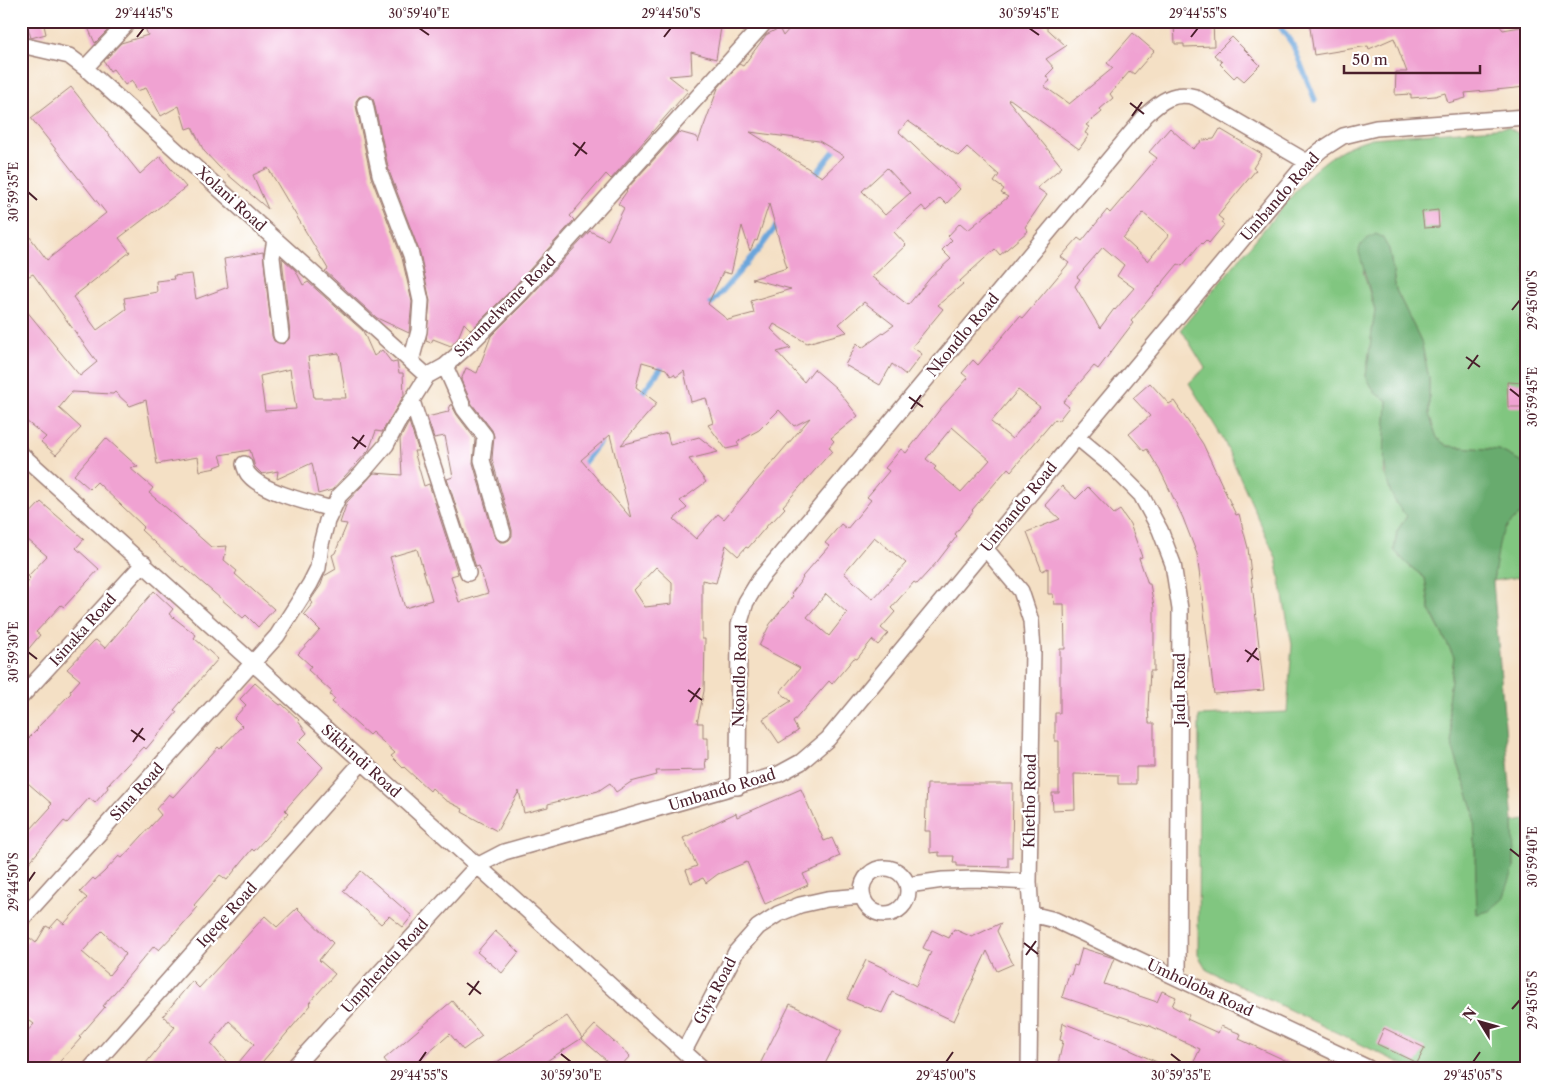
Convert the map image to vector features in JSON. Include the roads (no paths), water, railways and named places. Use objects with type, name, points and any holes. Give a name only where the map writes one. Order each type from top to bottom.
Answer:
[{"type":"street","points":[[85,68],[129,21]]},
{"type":"street","name":"Sivumelwane Road","points":[[253,664],[277,636],[314,576],[318,568],[321,544],[332,509],[339,496],[386,445],[427,376],[445,366],[520,294],[766,21]]},
{"type":"street","name":"Xolani Road","points":[[21,45],[69,56],[85,68],[427,376]]},
{"type":"street","name":"Nkondlo Road","points":[[738,787],[739,625],[746,602],[760,579],[1146,115],[1167,98],[1176,95],[1195,97],[1307,162]]},
{"type":"street","points":[[365,104],[380,174],[411,255],[421,301],[419,331],[411,361]]},
{"type":"street","name":"Umbando Road","points":[[477,866],[504,852],[738,787],[779,774],[801,762],[828,739],[1076,436],[1307,162],[1321,150],[1343,136],[1376,128],[1526,118]]},
{"type":"street","points":[[275,239],[272,257],[281,334]]},
{"type":"street","points":[[445,366],[464,409],[485,436],[482,460],[503,533]]},
{"type":"street","points":[[412,401],[468,573]]},
{"type":"street","name":"Jadu Road","points":[[1076,436],[1112,466],[1141,495],[1160,530],[1173,564],[1180,609],[1178,977]]},
{"type":"street","name":"Sikhindi Road","points":[[24,463],[144,563],[691,1061]]},
{"type":"street","points":[[244,464],[248,475],[256,481],[287,496],[332,509]]},
{"type":"street","name":"Khetho Road","points":[[986,548],[1021,591],[1031,621],[1033,650],[1029,882],[1031,914],[1029,1068]]},
{"type":"street","name":"Isinaka Road","points":[[21,697],[144,563]]},
{"type":"street","name":"Sina Road","points":[[21,920],[253,664]]},
{"type":"street","name":"Iqeqe Road","points":[[91,1068],[362,762]]},
{"type":"street","name":"Umphendu Road","points":[[293,1068],[477,866]]},
{"type":"street","points":[[884,867],[892,868],[899,872],[908,885],[908,893],[901,908],[886,914],[871,910],[862,896],[864,880],[876,869],[884,867]]},
{"type":"street","points":[[908,885],[943,880],[975,879],[1029,882]]},
{"type":"street","name":"Giya Road","points":[[691,1061],[736,952],[758,927],[778,914],[800,905],[862,896]]},
{"type":"street","name":"Umholoba Road","points":[[1031,914],[1056,920],[1368,1068]]},
{"type":"waterway","points":[[1276,21],[1293,45],[1315,100]]},
{"type":"waterway","points":[[813,178],[838,146]]},
{"type":"waterway","points":[[706,310],[761,247],[780,221]]},
{"type":"waterway","points":[[639,397],[665,363]]},
{"type":"waterway","points":[[580,468],[600,442]]}]
